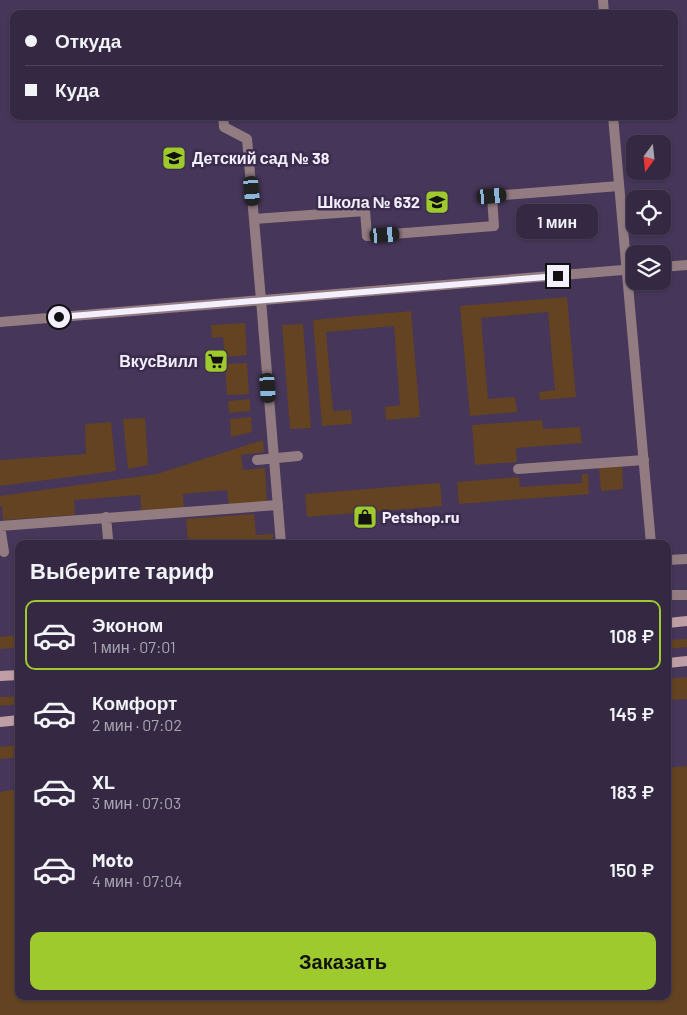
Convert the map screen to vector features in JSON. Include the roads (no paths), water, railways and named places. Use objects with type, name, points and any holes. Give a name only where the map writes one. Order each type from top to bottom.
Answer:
[{"type":"main road","points":[[671,623],[687,621]]},
{"type":"main road","points":[[671,663],[687,662]]},
{"type":"main road","points":[[0,676],[15,675]]},
{"type":"main road","points":[[0,722],[15,720]]},
{"type":"street","points":[[223,120],[224,127],[248,139],[281,540]]},
{"type":"street","points":[[613,120],[619,186],[628,245]]},
{"type":"street","points":[[254,219],[365,211],[367,236],[494,226],[492,196],[619,186]]},
{"type":"street","points":[[671,266],[687,265]]},
{"type":"street","points":[[0,322],[626,269]]},
{"type":"street","points":[[632,290],[651,540]]},
{"type":"street","points":[[258,460],[298,456]]},
{"type":"street","points":[[518,469],[644,460]]},
{"type":"street","points":[[4,552],[0,526],[278,505]]},
{"type":"street","points":[[106,518],[108,539]]},
{"type":"street","points":[[671,560],[687,559]]},
{"type":"street","points":[[671,595],[687,595]]},
{"type":"place","name":"Детский сад № 38","points":[[174,158]]},
{"type":"place","name":"Школа № 632","points":[[437,202]]},
{"type":"place","name":"ВкусВилл","points":[[216,361]]},
{"type":"place","name":"Petshop.ru","points":[[365,517]]}]
